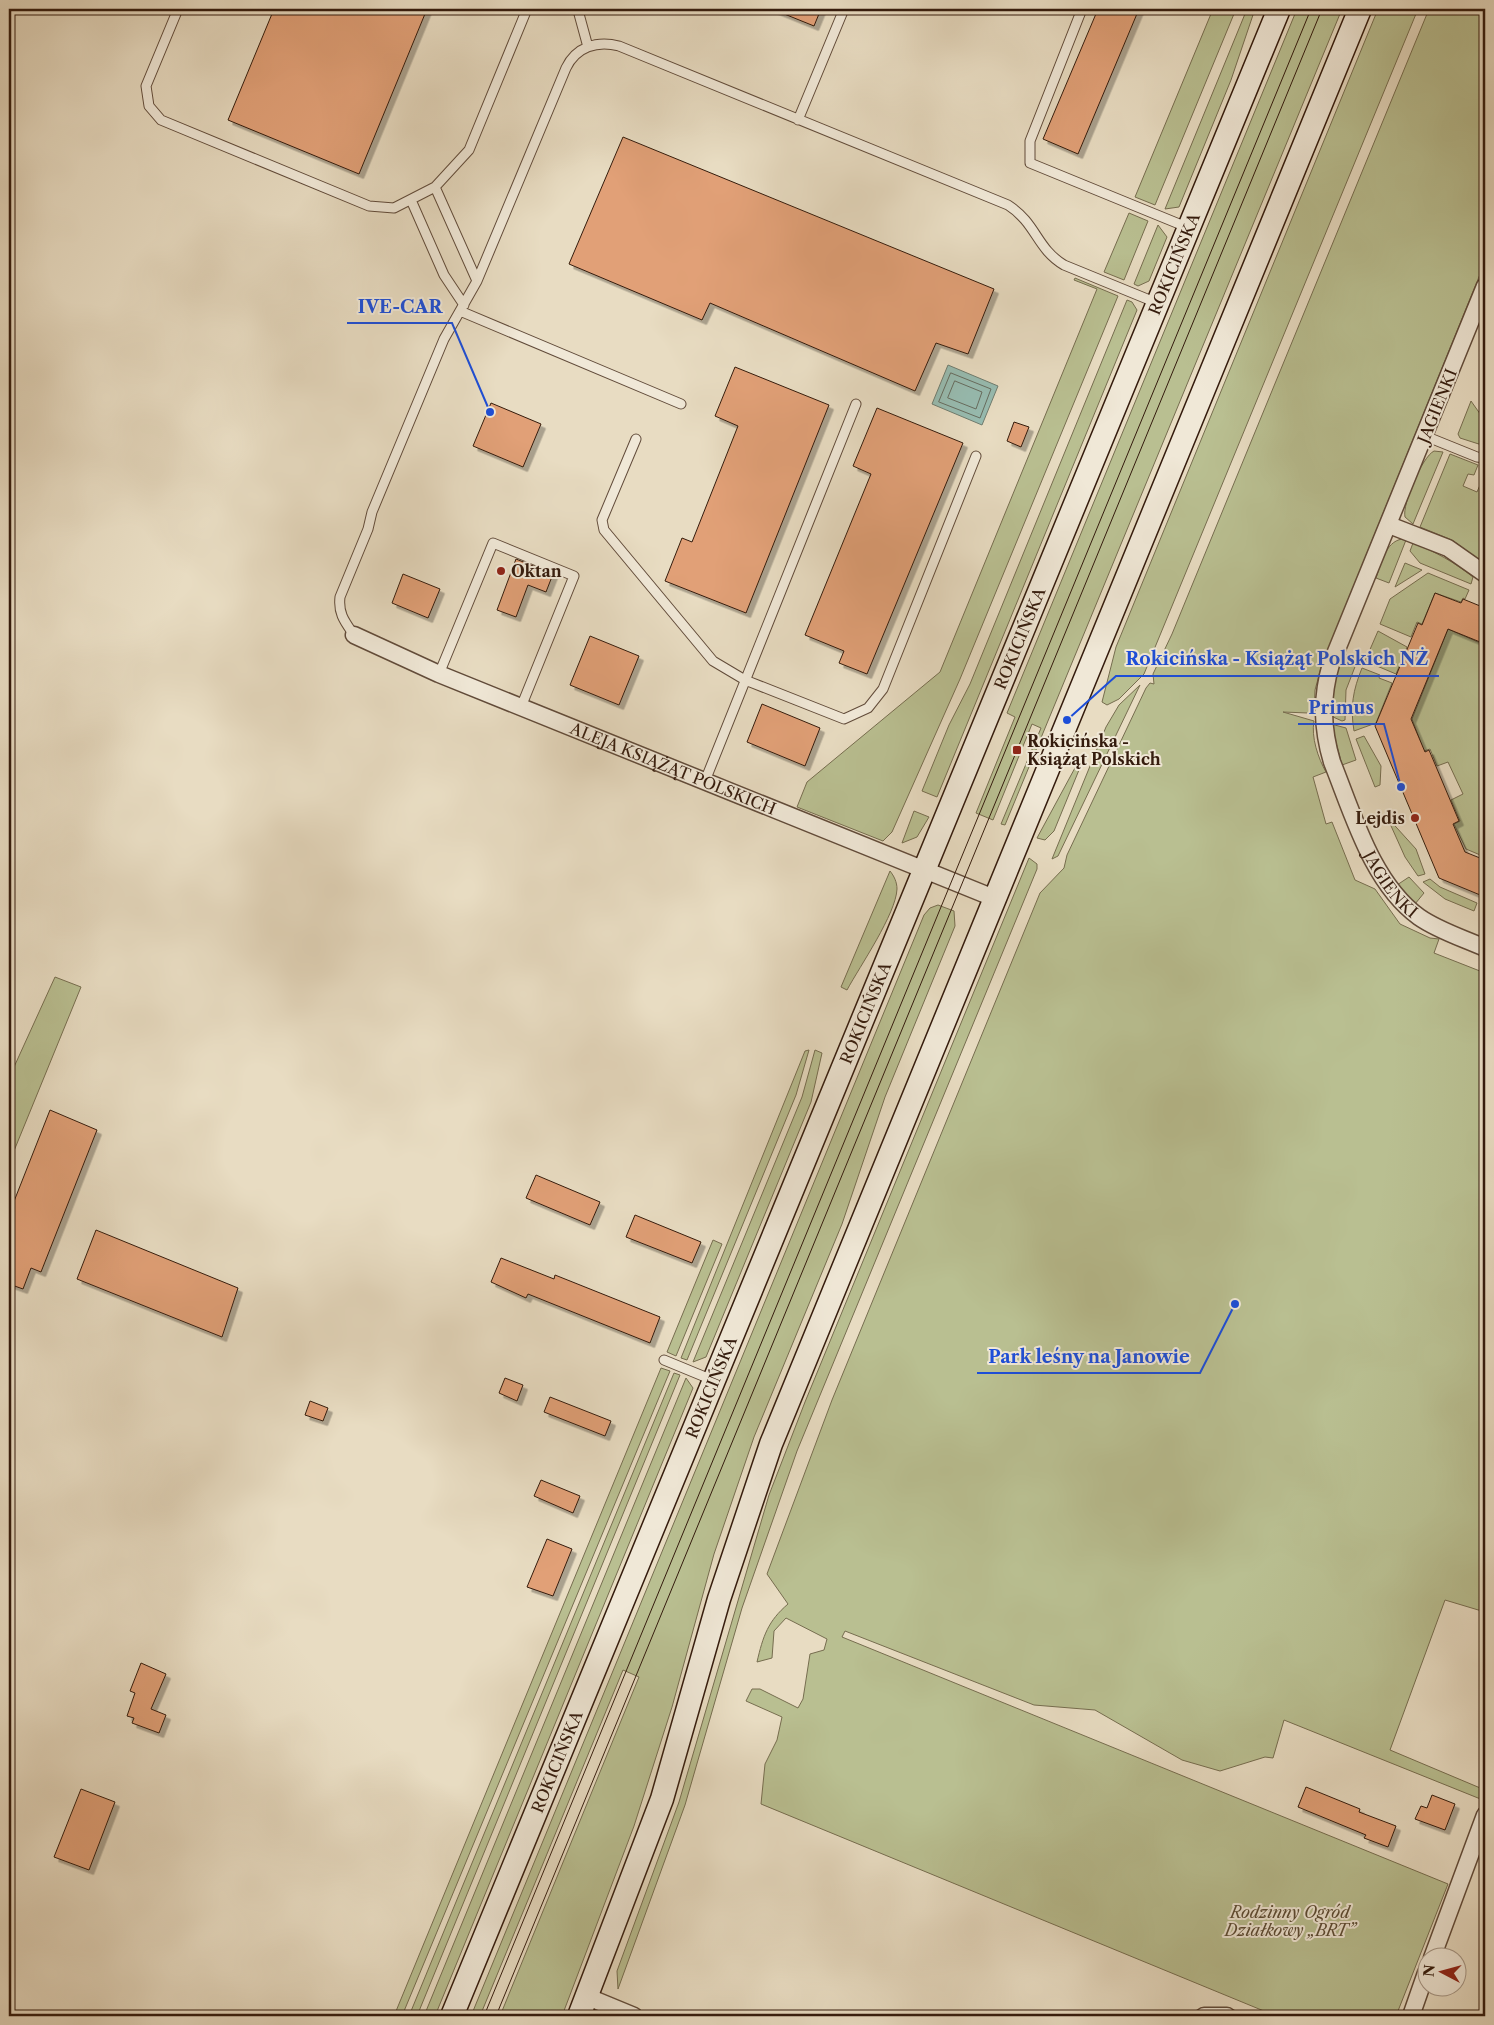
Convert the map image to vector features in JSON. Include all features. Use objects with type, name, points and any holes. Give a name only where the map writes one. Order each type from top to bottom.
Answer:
[{"type":"main road","name":"ROKICIŃSKA","points":[[452,2016],[1279,9]]},
{"type":"main road","points":[[584,2007],[662,1799],[719,1599],[771,1444],[1360,9]]},
{"type":"street","name":"JAGIENKI","points":[[1485,286],[1327,676],[1322,719],[1326,743],[1353,814],[1379,871],[1394,894],[1427,922],[1485,948]]},
{"type":"street","points":[[1389,525],[1448,548],[1485,574]]},
{"type":"street","name":"ALEJA KSIĄŻĄT POLSKICH","points":[[354,635],[439,674],[994,898]]},
{"type":"street","points":[[1436,1948],[1485,1814]]},
{"type":"street","points":[[1411,2016],[1417,1998]]},
{"type":"street","points":[[584,2007],[634,2016]]},
{"type":"street","points":[[1204,2016],[1228,2016]]},
{"type":"lane","points":[[178,9],[146,86],[149,106],[161,120],[370,206],[394,208],[435,187],[469,150],[527,9]]},
{"type":"lane","points":[[580,9],[579,14],[588,47]]},
{"type":"lane","points":[[798,120],[844,9]]},
{"type":"lane","points":[[1082,9],[1030,141],[1030,163],[1189,228]]},
{"type":"lane","points":[[354,635],[342,620],[339,607],[340,597],[444,338],[477,281],[566,68],[576,53],[588,47],[599,44],[618,46],[1008,205],[1029,222],[1043,248],[1051,257],[1064,265],[1158,304]]},
{"type":"lane","points":[[435,187],[477,281]]},
{"type":"lane","points":[[411,200],[444,275],[462,308],[681,404]]},
{"type":"lane","points":[[705,781],[856,404]]},
{"type":"lane","points":[[1425,436],[1477,457],[1485,458]]},
{"type":"lane","points":[[636,439],[602,520],[604,530],[713,660],[745,680],[844,719],[868,708],[883,689],[976,456]]},
{"type":"lane","points":[[439,674],[494,543],[574,576],[522,707]]},
{"type":"lane","points":[[664,1360],[715,1381]]},
{"type":"green space","points":[[1213,9],[1236,9],[1155,205],[1135,197]]},
{"type":"green space","points":[[1247,9],[1255,9],[1231,80],[1179,207],[1165,209]]},
{"type":"green space","points":[[1297,9],[1342,9],[1005,825],[1001,824],[1041,728],[1032,724],[993,820],[976,813],[1015,717],[1007,713]]},
{"type":"green space","points":[[1378,9],[1418,9],[1144,674],[1119,699],[1107,705],[1102,702],[1116,647]]},
{"type":"green space","name":"Rodzinny Ogród Działkowy „BRT”","points":[[1429,9],[1485,9],[1485,262],[1322,664],[1315,690],[1314,711],[1308,713],[1283,712],[1314,721],[1313,734],[1316,747],[1326,772],[1313,777],[1326,824],[1332,822],[1355,880],[1375,889],[1400,924],[1430,938],[1439,939],[1434,953],[1485,973],[1485,1612],[1445,1600],[1390,1750],[1485,1790],[1483,1800],[1284,1720],[1273,1758],[1265,1757],[1220,1771],[1182,1760],[1095,1710],[1034,1705],[845,1631],[842,1637],[1448,1884],[1423,1948],[1416,1948],[1416,1965],[1396,2016],[1276,2016],[761,1804],[765,1764],[777,1740],[782,1717],[746,1701],[752,1689],[760,1689],[798,1708],[803,1699],[810,1654],[824,1650],[827,1639],[786,1618],[774,1631],[772,1658],[757,1662],[767,1630],[781,1610],[788,1604],[767,1574],[832,1400],[1040,893],[1064,868],[1067,855],[1146,688],[1150,683],[1154,684],[1153,674],[1172,634]]},
{"type":"green space","points":[[1129,213],[1148,221],[1124,280],[1104,272]]},
{"type":"green space","points":[[1158,225],[1167,237],[1149,281],[1138,286],[1134,284]]},
{"type":"green space","points":[[1075,278],[1118,296],[960,679],[892,832],[883,841],[797,807],[807,782],[940,672],[1097,289],[1074,280]]},
{"type":"green space","points":[[1127,300],[1132,302],[1137,310],[937,797],[922,791],[949,725],[970,684]]},
{"type":"green space","points":[[1471,401],[1483,418],[1485,446],[1460,438],[1458,434]]},
{"type":"green space","points":[[1434,451],[1443,452],[1413,524],[1405,517],[1407,502],[1419,471],[1429,455]]},
{"type":"green space","points":[[1450,454],[1478,465],[1474,475],[1468,474],[1463,486],[1477,492],[1480,485],[1485,486],[1485,564],[1452,540],[1420,527]]},
{"type":"green space","points":[[1402,539],[1406,540],[1389,583],[1376,578],[1382,560],[1391,544]]},
{"type":"green space","points":[[1413,543],[1444,558],[1466,572],[1473,577],[1471,584],[1420,563],[1410,551]]},
{"type":"green space","points":[[1405,563],[1422,570],[1395,587]]},
{"type":"green space","points":[[1428,573],[1469,590],[1465,599],[1463,598],[1461,602],[1435,593],[1422,624],[1417,622],[1411,637],[1380,624],[1390,599]]},
{"type":"green space","points":[[1448,629],[1485,645],[1485,857],[1466,849],[1454,824],[1460,821],[1451,800],[1463,794],[1448,762],[1437,766],[1430,749],[1424,751],[1412,719]]},
{"type":"green space","points":[[1378,631],[1407,647],[1396,674],[1365,661]]},
{"type":"green space","points":[[1344,654],[1358,659],[1346,690],[1345,720],[1342,721],[1331,716],[1335,679]]},
{"type":"green space","points":[[1362,668],[1380,675],[1379,678],[1392,683],[1376,723],[1354,731],[1353,699]]},
{"type":"green space","points":[[1140,685],[1058,856],[1052,859],[1106,727],[1119,705]]},
{"type":"green space","points":[[1331,724],[1346,728],[1356,760],[1342,765]]},
{"type":"green space","points":[[1364,736],[1381,766],[1380,785],[1375,787],[1356,739]]},
{"type":"green space","points":[[1076,766],[1079,770],[1054,831],[1045,840],[1037,838]]},
{"type":"green space","points":[[914,811],[929,817],[917,837],[902,843]]},
{"type":"green space","points":[[1387,817],[1416,849],[1425,874],[1418,876],[1405,857]]},
{"type":"green space","points":[[1029,858],[1037,864],[1037,869],[797,1451],[742,1608],[685,1805],[618,1989],[617,1971],[679,1802],[769,1495],[805,1402]]},
{"type":"green space","points":[[890,871],[894,877],[897,889],[891,912],[847,990],[841,987]]},
{"type":"green space","points":[[1409,877],[1424,893],[1415,904],[1397,885]]},
{"type":"green space","points":[[1430,879],[1440,887],[1477,903],[1474,911],[1445,899],[1423,882]]},
{"type":"green space","points":[[938,905],[954,911],[955,926],[885,1097],[842,1224],[754,1437],[714,1554],[672,1707],[634,1826],[562,2016],[500,2016],[639,1677],[623,1670],[480,2016],[471,2016],[924,915],[930,908]]},
{"type":"green space","points":[[55,977],[81,987],[9,1163],[9,1078]]},
{"type":"green space","points":[[809,1050],[796,1095],[687,1360],[681,1358],[805,1051]]},
{"type":"green space","points":[[815,1050],[822,1053],[811,1102],[706,1357],[693,1362],[802,1097]]},
{"type":"green space","points":[[713,1240],[722,1244],[676,1356],[667,1352]]},
{"type":"green space","points":[[661,1368],[670,1371],[402,2016],[394,2016]]},
{"type":"green space","points":[[674,1373],[680,1375],[417,2016],[409,2016]]},
{"type":"green space","points":[[686,1378],[693,1388],[435,2016],[424,2016]]},
{"type":"water","points":[[948,365],[998,386],[982,425],[932,404]]},
{"type":"building","points":[[274,9],[427,9],[359,174],[228,120]]},
{"type":"building","points":[[772,9],[821,9],[814,26]]},
{"type":"building","points":[[1098,9],[1139,9],[1078,154],[1043,139]]},
{"type":"building","points":[[623,137],[994,289],[968,354],[936,343],[915,391],[710,303],[702,320],[569,264]]},
{"type":"building","points":[[735,367],[829,405],[746,613],[665,581],[682,538],[692,542],[738,426],[715,416]]},
{"type":"building","points":[[491,403],[541,424],[523,467],[473,446]]},
{"type":"building","points":[[877,408],[963,443],[867,674],[839,663],[844,651],[805,635],[871,474],[853,466]]},
{"type":"building","points":[[1014,422],[1029,427],[1021,447],[1007,441]]},
{"type":"building","points":[[516,559],[553,574],[546,592],[528,585],[516,617],[497,610]]},
{"type":"building","points":[[403,574],[440,589],[428,618],[392,603]]},
{"type":"building","points":[[1435,593],[1461,603],[1463,599],[1485,608],[1485,644],[1448,629],[1411,719],[1425,752],[1429,750],[1459,821],[1453,824],[1465,852],[1485,860],[1485,897],[1439,878],[1375,726],[1418,623],[1422,625]]},
{"type":"building","points":[[590,636],[639,656],[619,705],[570,685]]},
{"type":"building","points":[[762,704],[820,728],[805,766],[747,742]]},
{"type":"building","points":[[50,1110],[97,1130],[41,1272],[31,1268],[23,1289],[9,1284],[9,1214]]},
{"type":"building","points":[[536,1175],[600,1202],[590,1225],[526,1198]]},
{"type":"building","points":[[635,1215],[701,1242],[692,1263],[626,1237]]},
{"type":"building","points":[[96,1230],[238,1288],[222,1337],[77,1279]]},
{"type":"building","points":[[501,1258],[554,1279],[555,1275],[660,1317],[650,1343],[528,1294],[526,1298],[491,1282]]},
{"type":"building","points":[[505,1378],[523,1385],[517,1401],[499,1393]]},
{"type":"building","points":[[550,1397],[611,1421],[605,1436],[544,1412]]},
{"type":"building","points":[[310,1401],[328,1408],[323,1421],[305,1415]]},
{"type":"building","points":[[541,1480],[580,1496],[573,1513],[534,1496]]},
{"type":"building","points":[[547,1539],[572,1549],[553,1596],[527,1587]]},
{"type":"building","points":[[141,1663],[166,1674],[151,1709],[166,1715],[159,1733],[132,1723],[134,1718],[127,1716],[135,1693],[130,1691]]},
{"type":"building","points":[[1306,1787],[1360,1809],[1359,1812],[1396,1826],[1388,1847],[1364,1838],[1366,1835],[1298,1807]]},
{"type":"building","points":[[81,1789],[115,1802],[89,1870],[54,1857]]},
{"type":"building","points":[[1432,1795],[1455,1804],[1445,1830],[1415,1819],[1421,1806],[1427,1808]]},
{"type":"tram line","points":[[484,2016],[1311,9]]},
{"type":"tram line","points":[[496,2016],[1322,9]]},
{"type":"place","name":"IVE-CAR","points":[[490,412]]},
{"type":"place","name":"Oktan","points":[[501,571]]},
{"type":"place","name":"Rokicińska - Książąt Polskich NŻ","points":[[1067,720]]},
{"type":"place","name":"Rokicińska - Książąt Polskich","points":[[1017,750]]},
{"type":"place","name":"Primus","points":[[1401,787]]},
{"type":"place","name":"Lejdis","points":[[1415,818]]},
{"type":"place","name":"Park leśny na Janowie","points":[[1235,1304]]}]
